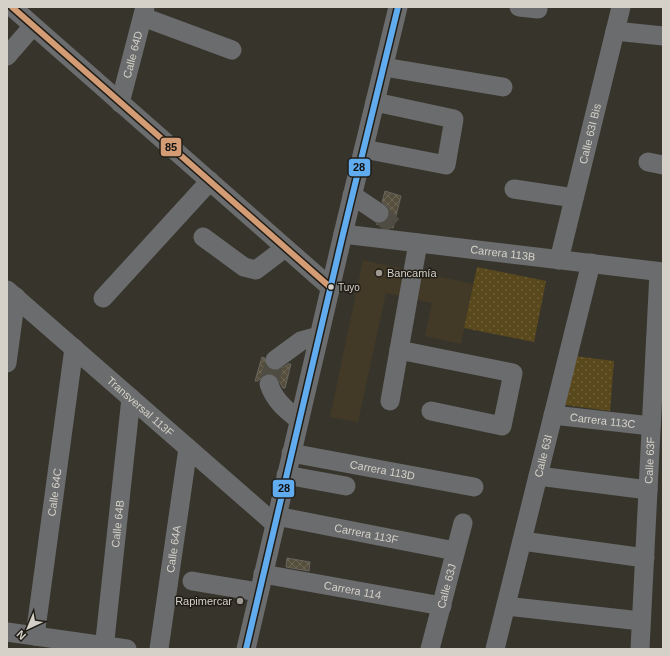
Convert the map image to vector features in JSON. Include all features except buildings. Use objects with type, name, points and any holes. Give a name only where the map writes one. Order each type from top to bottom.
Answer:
[{"type":"street","points":[[12,7],[330,287]]},
{"type":"street","points":[[246,649],[330,287],[398,7]]},
{"type":"street","points":[[519,7],[538,10]]},
{"type":"street","name":"Calle 63I Bis","points":[[559,260],[621,7]]},
{"type":"street","points":[[144,12],[232,50]]},
{"type":"street","name":"Calle 64D","points":[[120,103],[144,12]]},
{"type":"street","points":[[7,56],[33,26]]},
{"type":"street","points":[[615,31],[663,36]]},
{"type":"street","points":[[384,67],[503,88]]},
{"type":"street","points":[[364,149],[446,166],[454,120],[375,102]]},
{"type":"street","points":[[103,298],[210,181]]},
{"type":"street","points":[[514,189],[574,198]]},
{"type":"street","points":[[352,195],[379,212]]},
{"type":"street","points":[[390,401],[399,350],[411,242],[393,226]]},
{"type":"street","name":"Carrera 113B","points":[[343,234],[661,272]]},
{"type":"street","points":[[203,237],[244,267],[256,270],[285,248]]},
{"type":"street","name":"Calle 63I","points":[[495,649],[591,263]]},
{"type":"street","name":"Calle 63F","points":[[640,649],[651,426],[661,272]]},
{"type":"street","points":[[7,363],[12,293]]},
{"type":"street","name":"Transversal 113F","points":[[12,293],[188,448],[276,520]]},
{"type":"street","points":[[275,360],[302,340],[319,336]]},
{"type":"street","name":"Calle 64C","points":[[41,641],[74,348]]},
{"type":"street","points":[[399,350],[513,373],[502,426],[431,411]]},
{"type":"street","points":[[269,384],[271,392],[279,403],[299,420]]},
{"type":"street","name":"Calle 64B","points":[[104,647],[131,398]]},
{"type":"street","name":"Carrera 113C","points":[[553,415],[651,426]]},
{"type":"street","name":"Calle 64A","points":[[160,649],[188,448]]},
{"type":"street","name":"Carrera 113D","points":[[291,453],[474,487]]},
{"type":"street","points":[[286,475],[346,486]]},
{"type":"street","points":[[538,476],[648,490]]},
{"type":"street","name":"Carrera 113F","points":[[276,520],[455,551]]},
{"type":"street","name":"Calle 63J","points":[[430,649],[462,523]]},
{"type":"street","points":[[522,541],[644,558]]},
{"type":"street","name":"Carrera 114","points":[[263,574],[442,606]]},
{"type":"street","points":[[192,582],[259,592]]},
{"type":"street","points":[[506,606],[641,622]]},
{"type":"street","points":[[7,632],[41,641],[127,649]]},
{"type":"shaded area","points":[[363,260],[473,284],[461,344],[425,336],[432,303],[386,293],[358,422],[330,417]]},
{"type":"shaded area","points":[[477,267],[546,281],[534,342],[464,328]]},
{"type":"shaded area","points":[[575,356],[614,361],[610,411],[565,405]]},
{"type":"tunnel","points":[[379,213],[393,226]]},
{"type":"tunnel","points":[[269,384],[275,360]]},
{"type":"transit line","name":"85","points":[[12,7],[330,287]]},
{"type":"transit line","name":"28","points":[[246,649],[343,234],[398,7]]},
{"type":"place","name":"Bancamía","points":[[379,273]]},
{"type":"place","name":"Tuyo","points":[[331,287]]},
{"type":"place","name":"Rapimercar","points":[[240,601]]}]
